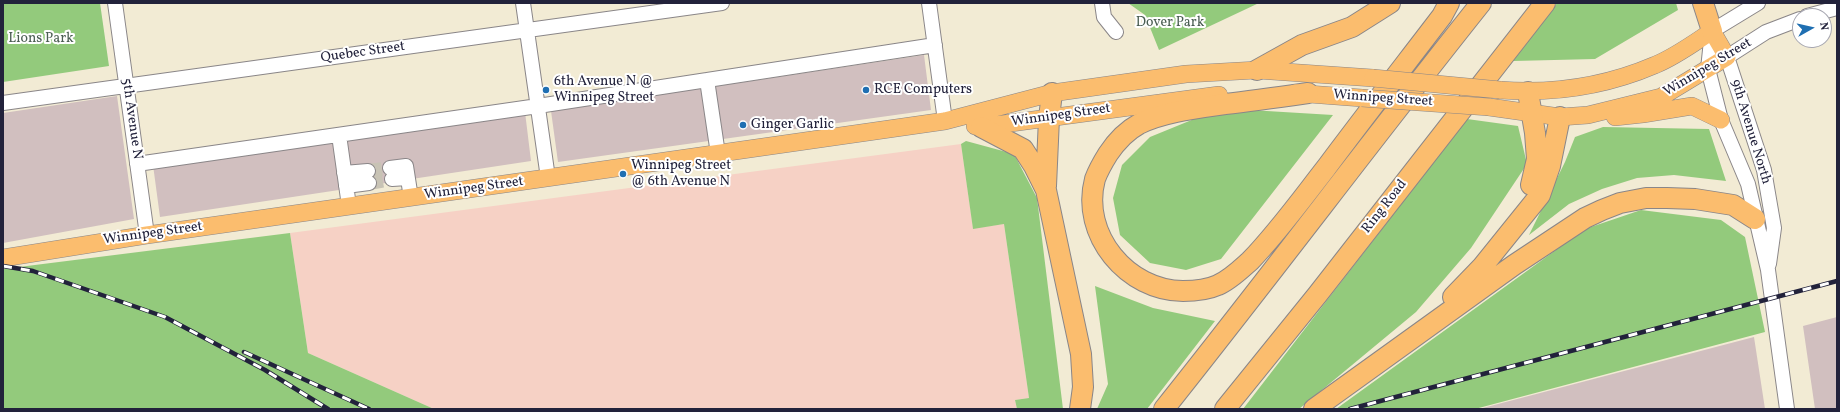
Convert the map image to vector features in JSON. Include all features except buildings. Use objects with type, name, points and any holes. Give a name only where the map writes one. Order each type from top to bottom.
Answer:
[{"type":"highway","points":[[1257,70],[1302,45],[1352,28],[1390,3]]},
{"type":"highway","points":[[1308,93],[1181,110],[1140,124],[1114,144],[1096,179],[1093,198],[1096,223],[1104,243],[1116,261],[1132,276],[1150,285],[1165,290],[1196,291],[1219,285],[1238,272],[1272,238],[1442,16],[1449,3]]},
{"type":"highway","points":[[1164,409],[1261,287],[1481,3]]},
{"type":"highway","name":"Ring Road","points":[[1225,409],[1318,294],[1545,3]]},
{"type":"highway","points":[[1703,3],[1712,31]]},
{"type":"highway","points":[[1517,224],[1530,187],[1537,159],[1528,92]]},
{"type":"highway","points":[[1052,93],[1048,118],[1046,190],[1081,354],[1083,387],[1080,409]]},
{"type":"highway","points":[[1416,334],[1482,267],[1540,195],[1550,166],[1560,117]]},
{"type":"highway","points":[[981,127],[1023,149],[1034,166],[1046,190]]},
{"type":"highway","points":[[1314,409],[1514,264],[1585,218],[1620,203],[1646,198],[1695,199],[1733,205],[1755,219]]},
{"type":"main road","name":"Winnipeg Street","points":[[3,258],[147,235],[946,122],[1052,93],[1186,74],[1257,70],[1373,78],[1528,92],[1558,91],[1625,76],[1656,65],[1686,49],[1712,31]]},
{"type":"main road","name":"9th Avenue North","points":[[1712,31],[1727,57]]},
{"type":"main road","name":"Winnipeg Street","points":[[946,122],[981,127],[1220,95],[1262,92],[1308,93],[1490,106],[1532,114],[1560,117],[1588,116],[1661,97],[1727,57]]},
{"type":"main road","points":[[1588,116],[1616,117],[1692,106],[1721,120]]},
{"type":"street","name":"5th Avenue N","points":[[115,3],[147,235]]},
{"type":"street","points":[[523,3],[548,178]]},
{"type":"street","name":"Quebec Street","points":[[3,103],[722,3]]},
{"type":"street","points":[[929,3],[946,122]]},
{"type":"street","points":[[1102,3],[1104,17],[1116,32]]},
{"type":"street","name":"Winnipeg Street","points":[[1712,31],[1758,3]]},
{"type":"street","name":"Winnipeg Street","points":[[1727,57],[1766,32],[1792,22]]},
{"type":"street","name":"9th Avenue North","points":[[1712,31],[1708,69],[1721,120],[1748,184],[1768,270],[1787,409]]},
{"type":"street","points":[[138,164],[538,106],[935,45]]},
{"type":"street","name":"9th Avenue North","points":[[1727,57],[1764,170],[1774,228],[1768,270]]},
{"type":"street","points":[[708,80],[718,154]]},
{"type":"street","points":[[339,135],[349,206]]},
{"type":"street","points":[[391,174],[408,178],[410,198]]},
{"type":"street","points":[[345,180],[368,177]]},
{"type":"shaded area","points":[[924,55],[931,110],[558,162],[551,111]]},
{"type":"shaded area","points":[[117,96],[134,219],[3,243],[3,113]]},
{"type":"shaded area","points":[[525,112],[531,161],[160,217],[153,165]]},
{"type":"shaded area","points":[[961,144],[973,228],[1004,224],[1029,398],[1015,400],[1017,409],[434,409],[308,353],[290,233]]},
{"type":"shaded area","points":[[1837,317],[1837,409],[1815,409],[1803,326]]},
{"type":"shaded area","points":[[1754,337],[1765,409],[1479,409]]},
{"type":"green space","name":"Lions Park","points":[[3,3],[100,3],[109,66],[3,82]]},
{"type":"green space","name":"Dover Park","points":[[1128,3],[1259,3],[1159,50],[1145,15]]},
{"type":"green space","points":[[1557,3],[1676,3],[1678,10],[1595,59],[1513,61]]},
{"type":"green space","points":[[1250,110],[1333,115],[1221,259],[1186,270],[1150,263],[1120,235],[1113,198],[1122,165],[1150,137],[1199,117]]},
{"type":"green space","points":[[1467,119],[1518,126],[1527,164],[1471,248],[1416,312],[1299,409],[1243,409]]},
{"type":"green space","points":[[1603,127],[1709,129],[1726,181],[1674,175],[1637,178],[1602,189],[1569,204],[1529,235],[1565,162],[1575,137]]},
{"type":"green space","points":[[966,141],[1014,154],[1037,198],[1063,409],[1017,409],[1015,400],[1029,398],[1004,224],[973,229],[961,144]]},
{"type":"green space","points":[[1641,210],[1721,220],[1745,237],[1765,332],[1475,409],[1336,409],[1585,229]]},
{"type":"green space","points":[[290,233],[308,353],[434,409],[3,409],[3,269]]},
{"type":"green space","points":[[1095,286],[1153,308],[1215,321],[1147,409],[1097,409],[1108,384]]},
{"type":"tunnel","points":[[368,171],[390,168]]},
{"type":"tunnel","points":[[369,183],[392,179]]},
{"type":"railway","points":[[3,266],[33,271],[165,317],[265,370],[328,409]]},
{"type":"railway","points":[[1350,409],[1837,281]]},
{"type":"railway","points":[[244,352],[369,409]]},
{"type":"place","name":"6th Avenue N @ Winnipeg Street","points":[[546,90]]},
{"type":"place","name":"RCE Computers","points":[[866,90]]},
{"type":"place","name":"Ginger Garlic","points":[[743,125]]},
{"type":"place","name":"Winnipeg Street @ 6th Avenue N","points":[[623,174]]}]
